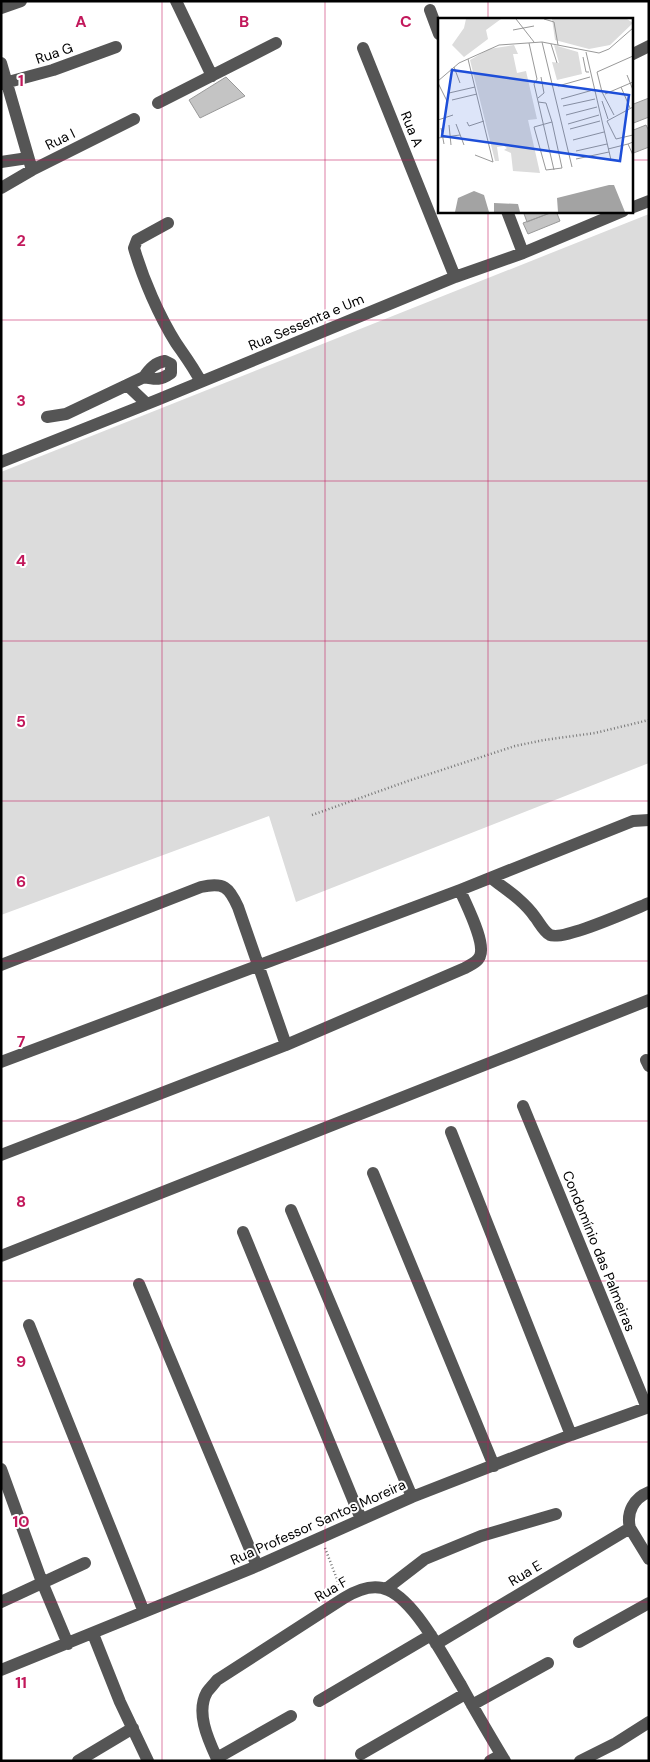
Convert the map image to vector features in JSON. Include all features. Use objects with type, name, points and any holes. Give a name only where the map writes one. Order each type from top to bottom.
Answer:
[{"type":"street","points":[[1,8],[21,1]]},
{"type":"street","points":[[176,1],[212,76]]},
{"type":"street","points":[[430,10],[438,31]]},
{"type":"street","points":[[158,103],[276,43]]},
{"type":"street","points":[[632,54],[649,46]]},
{"type":"street","name":"Rua G","points":[[4,83],[53,70],[116,47]]},
{"type":"street","name":"Rua A","points":[[363,48],[455,277]]},
{"type":"street","points":[[1,63],[4,83],[30,164],[1,162]]},
{"type":"street","name":"Rua I","points":[[1,188],[30,164],[134,119]]},
{"type":"street","points":[[632,208],[649,201]]},
{"type":"street","points":[[507,212],[523,253]]},
{"type":"street","name":"Rua Sessenta e Um","points":[[1,462],[455,277],[523,253],[621,212]]},
{"type":"street","points":[[168,223],[137,240],[135,250],[159,314],[176,343],[196,371],[201,382]]},
{"type":"street","points":[[47,417],[66,414],[144,377]]},
{"type":"street","points":[[127,385],[147,404]]},
{"type":"street","points":[[1,1062],[492,878],[633,822],[649,820]]},
{"type":"street","points":[[492,878],[520,900],[546,932],[552,936],[570,933],[649,903]]},
{"type":"street","points":[[1,965],[201,887],[220,885],[227,888],[232,894],[260,966],[286,1045]]},
{"type":"street","points":[[1,1155],[286,1045],[465,968],[477,961],[481,955],[478,935],[460,890]]},
{"type":"street","points":[[1,1256],[649,1000]]},
{"type":"street","name":"Condomínio das Palmeiras","points":[[523,1106],[648,1407]]},
{"type":"street","points":[[450,1132],[571,1435]]},
{"type":"street","points":[[373,1173],[494,1466]]},
{"type":"street","points":[[291,1210],[412,1497]]},
{"type":"street","points":[[243,1232],[361,1519]]},
{"type":"street","points":[[139,1284],[257,1566]]},
{"type":"street","points":[[29,1325],[144,1612]]},
{"type":"street","name":"Rua Professor Santos Moreira","points":[[1,1670],[257,1566],[412,1497],[648,1407]]},
{"type":"street","points":[[1,1469],[42,1582],[68,1644]]},
{"type":"street","points":[[649,1492],[636,1500],[628,1518],[630,1528],[649,1559]]},
{"type":"street","points":[[499,1759],[472,1706],[433,1639],[397,1595],[386,1589],[425,1559],[481,1536],[556,1514]]},
{"type":"street","name":"Rua E","points":[[319,1701],[630,1528]]},
{"type":"street","points":[[1,1602],[85,1563]]},
{"type":"street","name":"Rua F","points":[[217,1760],[205,1730],[202,1708],[206,1693],[217,1680],[231,1669],[344,1598],[366,1588],[377,1587],[386,1589]]},
{"type":"street","points":[[579,1642],[649,1603]]},
{"type":"street","points":[[93,1634],[120,1702],[148,1761]]},
{"type":"street","points":[[472,1706],[548,1663]]},
{"type":"street","points":[[361,1754],[465,1694]]},
{"type":"street","points":[[217,1760],[291,1716]]},
{"type":"street","points":[[580,1761],[616,1743],[649,1722]]},
{"type":"street","points":[[78,1761],[133,1728]]},
{"type":"path","points":[[312,815],[507,749],[544,740],[595,733],[649,720]]},
{"type":"path","points":[[321,1537],[344,1598]]},
{"type":"shaded area","points":[[649,214],[649,763],[296,902],[269,816],[1,915],[1,472]]},
{"type":"building","points":[[226,77],[245,96],[200,118],[189,100]]},
{"type":"building","points":[[649,98],[649,117],[632,124],[632,105]]},
{"type":"building","points":[[646,125],[649,131],[649,147],[632,154],[632,131]]},
{"type":"building","points":[[523,212],[552,212],[527,222]]},
{"type":"building","points":[[553,212],[556,212],[560,221],[528,234],[523,223]]}]
